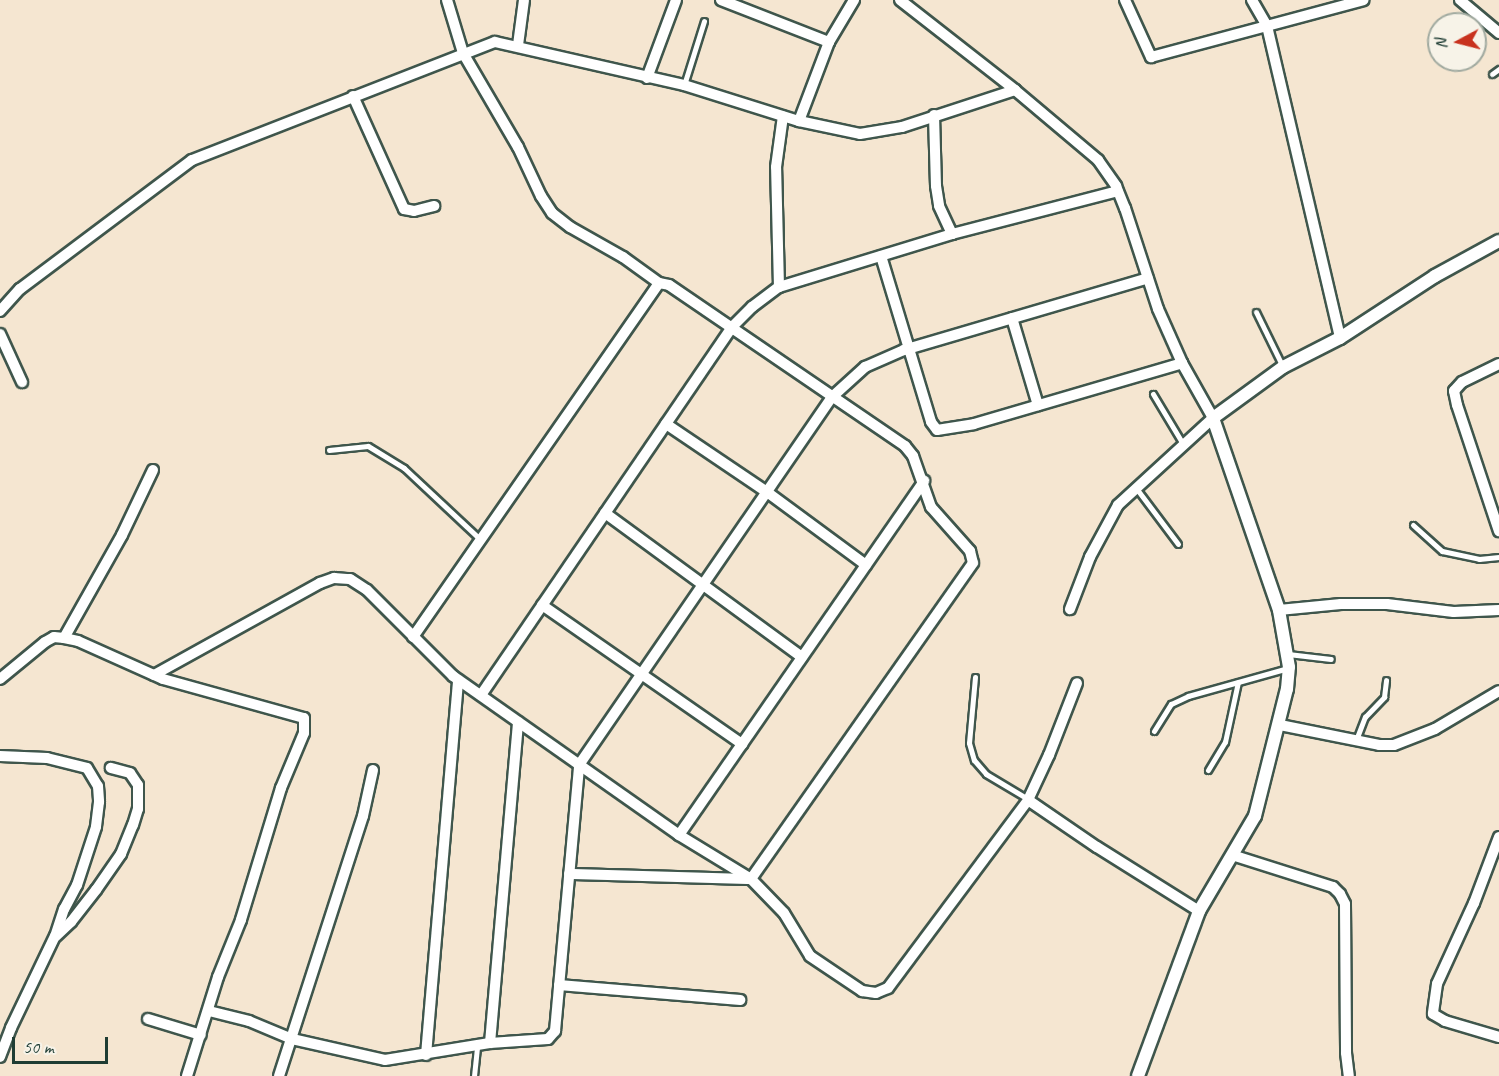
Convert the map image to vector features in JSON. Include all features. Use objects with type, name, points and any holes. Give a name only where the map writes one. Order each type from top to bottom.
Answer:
[{"type":"street","points":[[447,0],[463,53],[518,147],[552,213],[570,227],[623,257],[659,283],[665,282],[905,446],[913,456],[924,481],[931,507],[970,551],[973,563],[751,879]]},
{"type":"street","points":[[518,45],[524,0]]},
{"type":"street","points":[[647,78],[676,0]]},
{"type":"street","points":[[721,0],[829,42]]},
{"type":"street","points":[[799,121],[829,42],[854,0]]},
{"type":"street","points":[[900,0],[1015,90],[1098,160],[1118,191],[1158,309],[1182,363],[1213,418],[1279,610],[1289,668],[1280,725],[1255,816],[1199,911],[1138,1076]]},
{"type":"street","points":[[1125,0],[1152,57],[1363,0]]},
{"type":"street","points":[[1252,0],[1267,26],[1340,338]]},
{"type":"street","points":[[1460,0],[1499,33]]},
{"type":"street","points":[[0,311],[20,289],[192,160],[495,42],[518,45],[647,78],[684,85],[799,121],[860,134],[902,127],[1015,90]]},
{"type":"street","points":[[353,96],[404,209],[414,211],[434,206]]},
{"type":"street","points":[[934,115],[936,186],[939,206],[951,234]]},
{"type":"street","points":[[779,287],[776,168],[783,116]]},
{"type":"street","points":[[480,695],[731,328],[752,307],[779,287],[951,234],[1118,191]]},
{"type":"street","points":[[1070,609],[1090,557],[1118,505],[1182,444],[1213,418],[1283,367],[1340,338],[1435,276],[1499,241]]},
{"type":"street","points":[[881,256],[931,422],[937,430],[974,424],[1182,363]]},
{"type":"street","points":[[210,1011],[249,1021],[292,1039],[385,1060],[490,1043],[542,1041],[552,1036],[559,985],[579,765],[832,397],[865,368],[908,349],[1148,278]]},
{"type":"street","points":[[413,637],[659,283]]},
{"type":"street","points":[[1012,318],[1038,405]]},
{"type":"street","points":[[0,334],[22,382]]},
{"type":"street","points":[[1499,364],[1462,382],[1454,391],[1499,531]]},
{"type":"street","points":[[666,424],[767,492],[866,565]]},
{"type":"street","points":[[64,638],[122,536],[153,470]]},
{"type":"street","points":[[679,835],[924,481]]},
{"type":"street","points":[[605,513],[802,657]]},
{"type":"street","points":[[154,675],[334,578],[342,577],[357,583],[458,680],[679,835],[751,879],[784,913],[810,956],[862,992],[876,993],[888,988],[1028,800],[1077,683]]},
{"type":"street","points":[[1279,610],[1341,604],[1387,604],[1454,612],[1499,610]]},
{"type":"street","points":[[542,605],[742,744]]},
{"type":"street","points":[[0,679],[45,642],[54,637],[64,638],[78,640],[154,675],[252,705],[297,714],[304,718],[306,725],[266,830],[241,920],[218,977],[210,1011],[186,1076]]},
{"type":"street","points":[[426,1055],[458,680]]},
{"type":"street","points":[[1280,725],[1394,745],[1436,729],[1499,691]]},
{"type":"street","points":[[490,1043],[518,722]]},
{"type":"street","points":[[0,756],[47,758],[72,762],[87,768],[98,786],[96,827],[78,885],[64,909],[55,936],[10,1028],[1,1053]]},
{"type":"street","points":[[55,936],[71,922],[96,890],[121,854],[134,825],[138,809],[138,786],[130,774],[111,768]]},
{"type":"street","points":[[279,1076],[363,816],[373,770]]},
{"type":"street","points":[[1028,800],[1097,847],[1199,911]]},
{"type":"street","points":[[1499,837],[1474,903],[1437,984],[1433,1014],[1445,1021],[1499,1037]]},
{"type":"street","points":[[1232,855],[1333,887],[1341,894],[1345,904],[1345,1010],[1349,1076]]},
{"type":"street","points":[[569,874],[751,879]]},
{"type":"street","points":[[559,985],[740,1000]]},
{"type":"street","points":[[148,1019],[201,1035]]},
{"type":"lane","points":[[684,85],[704,21]]},
{"type":"lane","points":[[1492,74],[1499,69]]},
{"type":"lane","points":[[1256,312],[1283,367]]},
{"type":"lane","points":[[1153,394],[1182,444]]},
{"type":"lane","points":[[329,450],[368,446],[404,468],[480,539]]},
{"type":"lane","points":[[1136,488],[1178,544]]},
{"type":"lane","points":[[1413,525],[1442,551],[1479,559],[1499,557]]},
{"type":"lane","points":[[1287,654],[1331,659]]},
{"type":"lane","points":[[1154,731],[1171,704],[1188,696],[1289,668]]},
{"type":"lane","points":[[975,677],[969,743],[974,760],[986,774],[1028,800]]},
{"type":"lane","points":[[1356,740],[1365,717],[1384,697],[1386,680]]},
{"type":"lane","points":[[1208,770],[1225,742],[1238,682]]},
{"type":"lane","points":[[474,1076],[477,1045]]}]
